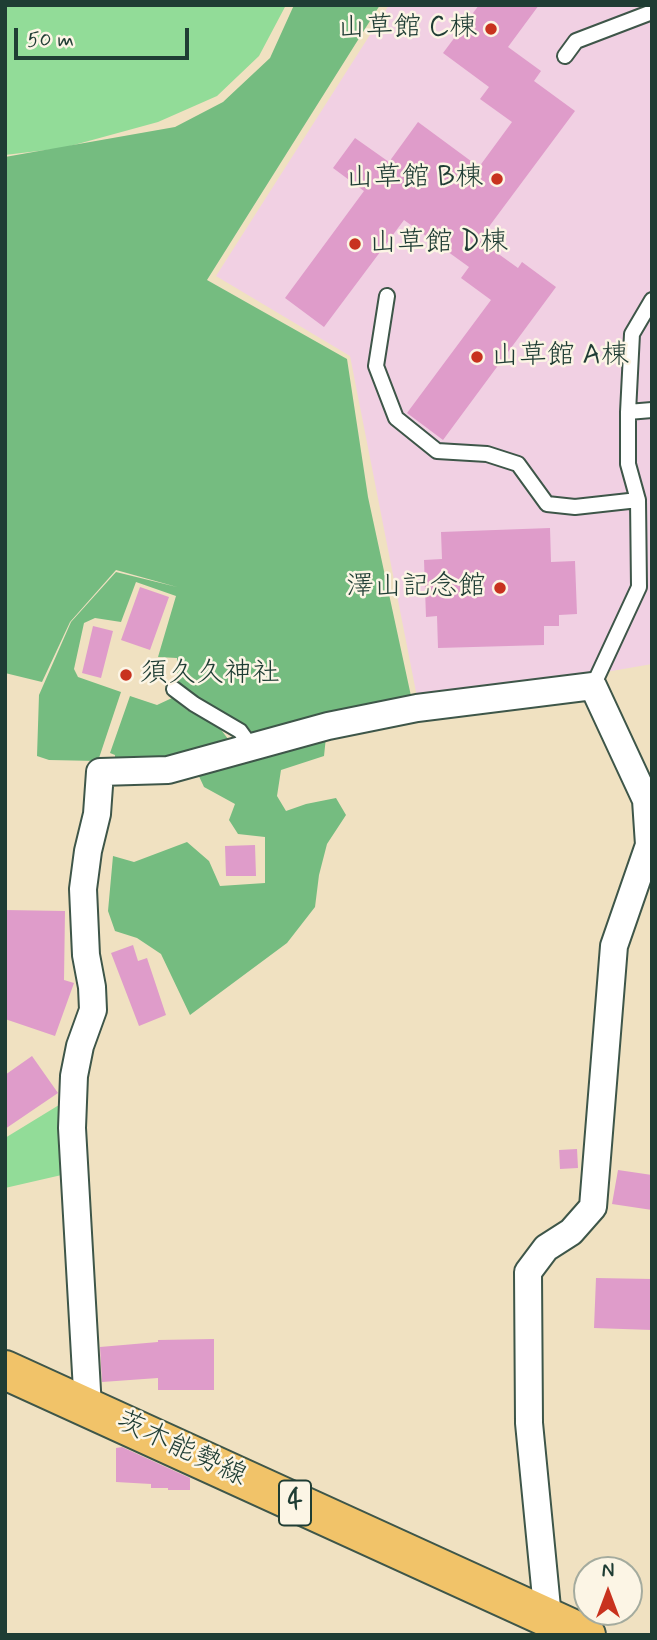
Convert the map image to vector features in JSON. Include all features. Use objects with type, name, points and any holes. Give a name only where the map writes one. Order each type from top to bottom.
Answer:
[{"type":"main road","name":"茨木能勢線","points":[[5,1370],[586,1635]]},
{"type":"street","points":[[88,1408],[72,1128],[74,1076],[80,1046],[93,1010],[86,955],[83,889],[88,850],[97,814],[100,772],[168,770],[328,726],[417,708],[593,686],[646,800],[649,845],[614,946],[593,1207],[571,1232],[546,1248],[528,1272],[529,1423],[548,1618]]},
{"type":"lane","points":[[565,56],[576,41],[652,12]]},
{"type":"lane","points":[[387,296],[376,366],[397,418],[437,451],[487,454],[518,464],[547,504],[575,507],[638,500]]},
{"type":"lane","points":[[593,686],[639,587],[638,500],[628,464],[628,412],[632,334],[652,300]]},
{"type":"lane","points":[[628,412],[652,410]]},
{"type":"lane","points":[[174,689],[194,704],[234,726],[253,748]]},
{"type":"shaded area","points":[[389,5],[652,5],[652,664],[583,676],[417,697],[350,356],[216,276]]},
{"type":"green space","points":[[5,5],[286,5],[259,56],[217,96],[158,122],[63,148],[5,155]]},
{"type":"green space","points":[[294,5],[380,5],[207,280],[347,359],[368,497],[411,696],[256,737],[246,725],[201,701],[177,683],[177,658],[158,657],[176,596],[136,582],[121,622],[95,618],[84,623],[74,669],[78,677],[121,692],[98,761],[49,760],[37,756],[39,695],[71,622],[116,572],[177,587],[116,570],[70,622],[42,682],[5,673],[5,157],[175,127],[223,102],[270,58]]},
{"type":"green space","points":[[130,696],[157,705],[172,698],[187,710],[219,727],[231,743],[164,759],[115,760],[115,755],[110,753]]},
{"type":"green space","points":[[326,737],[324,756],[281,770],[277,796],[286,811],[336,798],[346,815],[327,844],[315,907],[287,943],[190,1015],[161,954],[137,938],[115,931],[108,911],[113,856],[134,862],[187,842],[209,861],[220,886],[265,883],[265,837],[238,834],[229,820],[235,804],[204,787],[197,772]]},
{"type":"green space","points":[[59,1105],[66,1174],[5,1188],[5,1138]]},
{"type":"building","points":[[479,5],[539,5],[508,47],[541,71],[534,81],[575,111],[479,240],[518,268],[522,262],[556,287],[443,440],[407,413],[491,300],[461,278],[469,267],[404,220],[324,327],[285,298],[364,191],[333,168],[355,138],[389,162],[418,122],[479,167],[512,122],[480,99],[489,87],[443,53]]},
{"type":"building","name":"澤山記念館","points":[[550,528],[551,562],[575,561],[577,614],[559,615],[559,626],[544,626],[544,645],[438,648],[437,616],[426,617],[424,560],[442,559],[441,532]]},
{"type":"building","points":[[140,587],[169,597],[150,650],[121,640]]},
{"type":"building","points":[[93,626],[113,631],[101,678],[82,673]]},
{"type":"building","points":[[255,845],[256,876],[226,876],[225,846]]},
{"type":"building","points":[[5,910],[65,911],[64,980],[74,983],[55,1036],[5,1019]]},
{"type":"building","points":[[133,945],[138,961],[147,958],[166,1015],[139,1026],[111,953]]},
{"type":"building","points":[[32,1056],[58,1093],[5,1129],[5,1075]]},
{"type":"building","points":[[577,1149],[578,1168],[560,1169],[559,1150]]},
{"type":"building","points":[[618,1170],[652,1175],[652,1210],[612,1204]]},
{"type":"building","points":[[596,1278],[652,1279],[652,1330],[594,1328]]},
{"type":"building","points":[[214,1339],[214,1390],[158,1390],[158,1378],[102,1382],[100,1347],[158,1340]]},
{"type":"building","points":[[122,1447],[190,1478],[190,1490],[168,1490],[151,1488],[151,1484],[116,1482],[116,1448]]},
{"type":"place","name":"山草館 C棟","points":[[491,29]]},
{"type":"place","name":"山草館 B棟","points":[[497,179]]},
{"type":"place","name":"山草館 D棟","points":[[355,244]]},
{"type":"place","name":"山草館 A棟","points":[[477,357]]},
{"type":"place","name":"澤山記念館","points":[[500,588]]},
{"type":"place","name":"須久久神社","points":[[126,675]]}]
